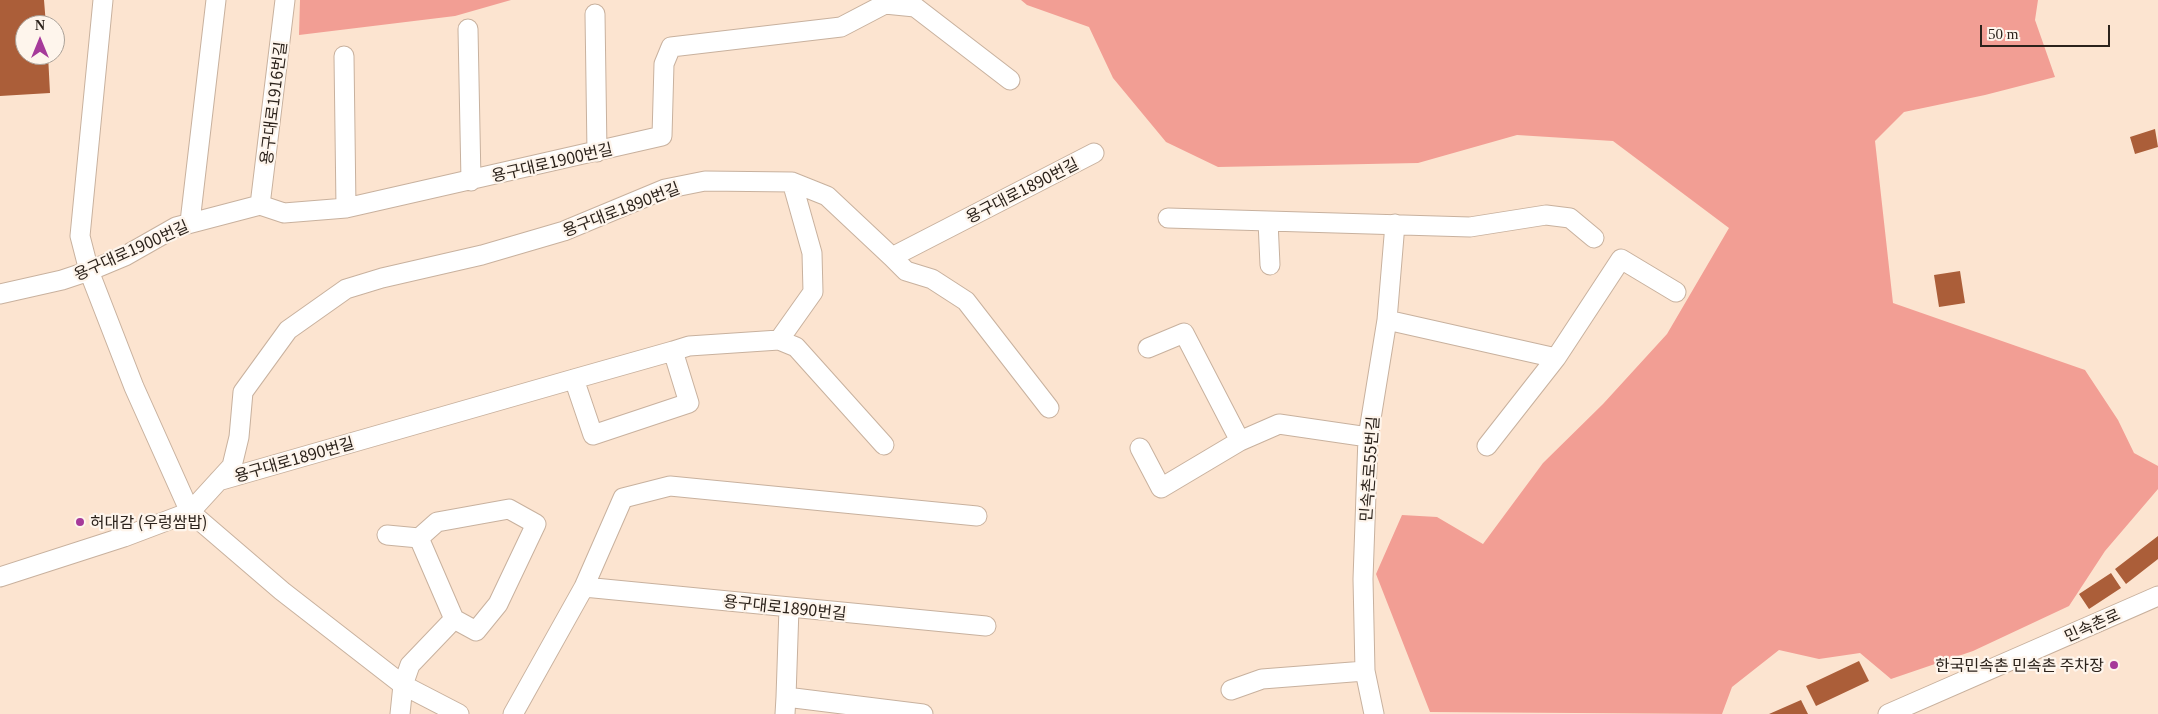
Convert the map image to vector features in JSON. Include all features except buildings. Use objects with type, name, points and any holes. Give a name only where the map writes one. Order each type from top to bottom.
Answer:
[{"type":"street","points":[[103,0],[80,236],[89,271],[134,387],[190,512],[282,591],[403,686],[460,714]]},
{"type":"street","points":[[190,222],[216,0]]},
{"type":"street","name":"용구대로1916번길","points":[[260,205],[285,0]]},
{"type":"street","name":"용구대로1900번길","points":[[0,294],[62,280],[89,271],[125,256],[176,227],[260,205],[284,213],[346,208],[662,136],[664,64],[672,47],[841,27],[885,4],[915,7],[1010,80]]},
{"type":"street","points":[[595,14],[596,152]]},
{"type":"street","points":[[468,28],[471,181]]},
{"type":"street","points":[[344,56],[346,208]]},
{"type":"street","name":"용구대로1890번길","points":[[0,577],[190,512],[232,466],[240,437],[243,392],[288,330],[346,289],[382,278],[482,255],[564,231],[664,189],[705,181],[792,182],[827,196],[892,257],[1094,153]]},
{"type":"street","points":[[792,182],[812,253],[813,292],[779,340],[796,346],[884,444]]},
{"type":"street","points":[[1168,218],[1470,227],[1546,214],[1570,218],[1594,238]]},
{"type":"street","points":[[1268,221],[1270,265]]},
{"type":"street","name":"민속촌로55번길","points":[[1374,714],[1364,671],[1363,578],[1368,437],[1388,320],[1395,224]]},
{"type":"street","points":[[892,257],[906,272],[932,279],[966,301],[1048,408]]},
{"type":"street","points":[[1488,446],[1556,358],[1621,259],[1676,292]]},
{"type":"street","points":[[1388,320],[1556,358]]},
{"type":"street","points":[[1148,348],[1184,333],[1240,441]]},
{"type":"street","name":"용구대로1890번길","points":[[217,481],[689,346],[779,340]]},
{"type":"street","points":[[574,379],[593,435],[689,403],[673,351]]},
{"type":"street","points":[[1140,448],[1161,488],[1240,441],[1280,424],[1368,437]]},
{"type":"street","points":[[513,714],[584,587],[623,498],[670,486],[977,516]]},
{"type":"street","points":[[386,535],[419,538],[437,522],[509,509],[540,516],[498,604],[476,631],[454,619],[419,538]]},
{"type":"street","name":"용구대로1890번길","points":[[584,587],[986,626]]},
{"type":"street","name":"민속촌로","points":[[1888,714],[2158,596]]},
{"type":"street","points":[[789,608],[786,706],[923,714]]},
{"type":"street","points":[[400,714],[403,686],[410,665],[454,619]]},
{"type":"street","points":[[1231,690],[1262,679],[1364,671]]},
{"type":"shaded area","points":[[300,0],[511,0],[455,16],[299,35]]},
{"type":"shaded area","points":[[1021,0],[2038,0],[2035,20],[2055,77],[1985,95],[1904,112],[1875,141],[1893,303],[2085,370],[2118,420],[2134,453],[2158,466],[2158,489],[2105,551],[2069,606],[1973,651],[1891,679],[1860,653],[1819,659],[1779,650],[1732,687],[1722,714],[1430,712],[1376,574],[1402,515],[1437,517],[1483,544],[1543,463],[1603,404],[1667,334],[1729,228],[1613,141],[1517,135],[1418,163],[1218,167],[1166,142],[1113,78],[1089,27],[1027,5]]},
{"type":"place","name":"허대감 (우렁쌈밥)","points":[[80,522]]},
{"type":"place","name":"한국민속촌 민속촌 주차장","points":[[2114,665]]}]
